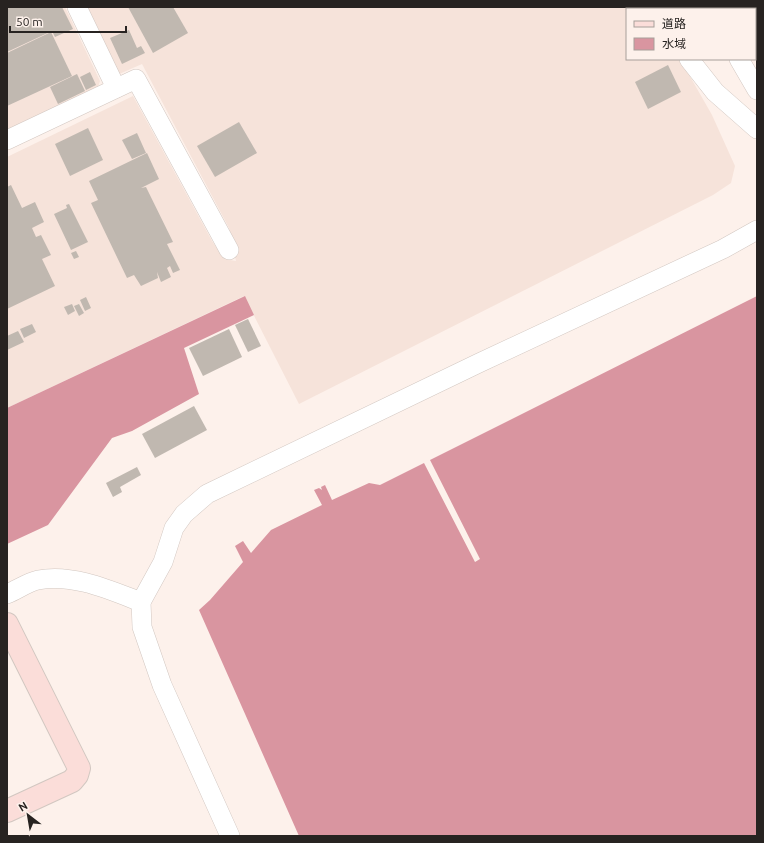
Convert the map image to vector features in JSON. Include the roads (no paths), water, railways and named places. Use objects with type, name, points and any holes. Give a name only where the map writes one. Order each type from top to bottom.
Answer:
[{"type":"street","points":[[77,7],[116,88]]},
{"type":"street","points":[[690,60],[715,92],[757,129]]},
{"type":"street","points":[[740,60],[757,90]]},
{"type":"street","points":[[7,140],[136,78],[229,250]]},
{"type":"street","points":[[230,836],[162,685],[142,627],[141,602],[163,562],[174,528],[184,514],[207,494],[479,363],[723,249],[757,230]]},
{"type":"street","points":[[7,594],[38,580],[65,579],[95,584],[141,602]]},
{"type":"street","points":[[7,624],[79,768],[77,775],[72,781],[7,811]]},
{"type":"water","points":[[245,296],[254,315],[184,348],[199,394],[132,431],[112,438],[48,525],[7,544],[7,408]]},
{"type":"water","points":[[757,296],[757,836],[299,836],[199,610],[210,600],[243,562],[235,546],[243,541],[251,553],[271,530],[322,505],[314,490],[319,488],[322,490],[321,487],[325,485],[332,500],[369,483],[380,485],[424,463],[475,562],[480,559],[430,460]]}]
